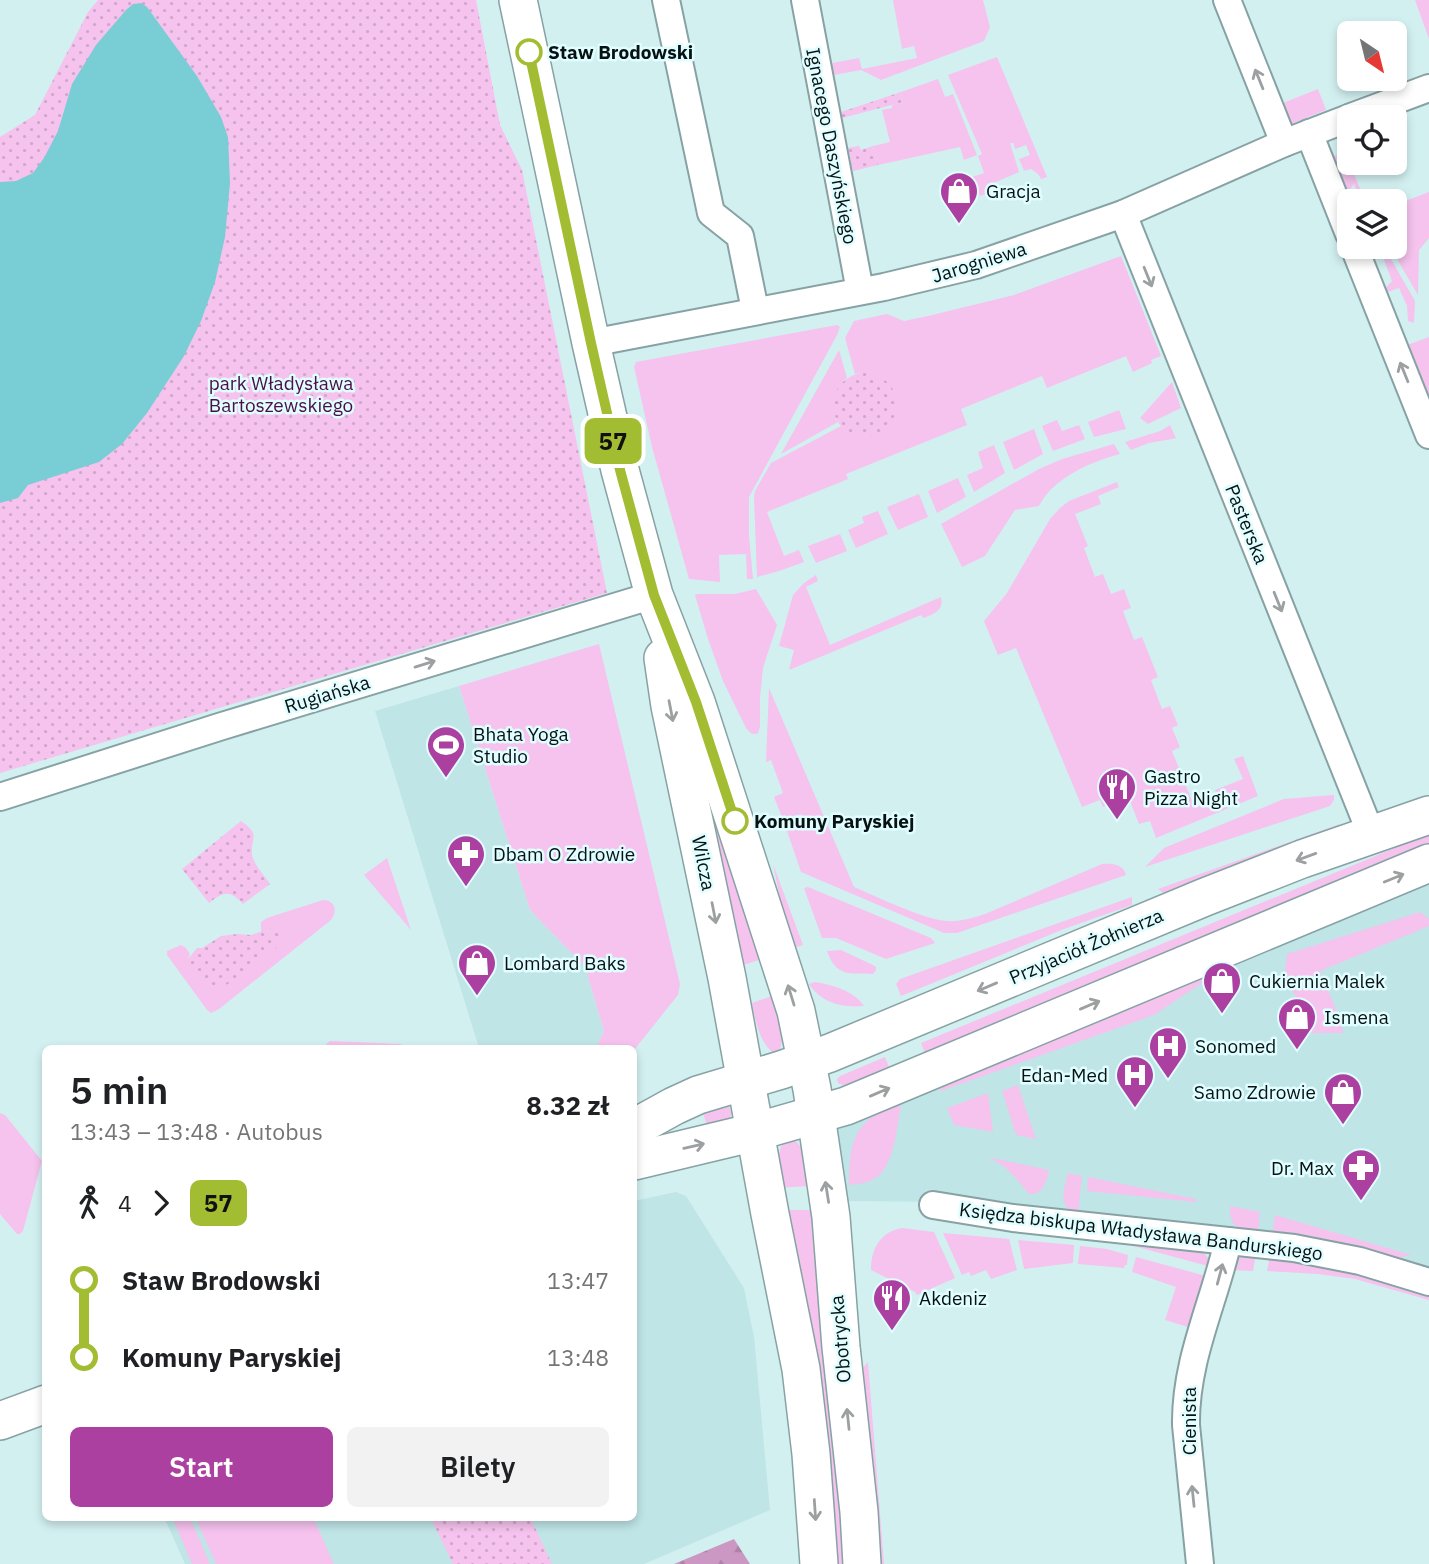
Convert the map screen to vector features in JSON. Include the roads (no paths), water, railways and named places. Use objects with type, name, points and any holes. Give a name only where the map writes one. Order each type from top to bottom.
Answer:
[{"type":"street","name":"Wilcza","points":[[518,0],[620,470],[654,595],[696,702],[796,1011],[816,1115]]},
{"type":"street","points":[[666,0],[711,213],[740,236],[755,310]]},
{"type":"street","name":"Ignacego Daszyńskiego","points":[[805,0],[860,291]]},
{"type":"street","points":[[1227,0],[1284,143]]},
{"type":"street","name":"Jarogniewa","points":[[1384,105],[1429,88]]},
{"type":"street","name":"Jarogniewa","points":[[591,343],[937,276],[976,265],[1123,214],[1284,143],[1337,123]]},
{"type":"street","points":[[1309,133],[1337,204]]},
{"type":"street","name":"Pasterska","points":[[1123,214],[1371,834]]},
{"type":"street","points":[[1359,259],[1429,435]]},
{"type":"street","name":"Wilcza","points":[[654,595],[670,706],[703,859],[755,1132]]},
{"type":"street","name":"Rugiańska","points":[[0,797],[654,595]]},
{"type":"street","name":"Przyjaciół Żołnierza","points":[[746,1080],[807,1061],[1193,901],[1302,859],[1429,815]]},
{"type":"street","points":[[637,1160],[755,1132],[872,1096],[1429,863]]},
{"type":"street","points":[[637,1126],[698,1095],[746,1080]]},
{"type":"street","name":"Obotrycka","points":[[816,1115],[831,1217],[862,1564]]},
{"type":"street","points":[[755,1132],[801,1369],[811,1454],[819,1564]]},
{"type":"street","name":"Księdza biskupa Władysława Bandurskiego","points":[[933,1205],[1013,1218],[1286,1247],[1360,1261],[1429,1282]]},
{"type":"street","name":"Cienista","points":[[1200,1564],[1185,1403],[1191,1367],[1221,1274],[1228,1241]]},
{"type":"street","points":[[0,1421],[42,1405]]},
{"type":"water","points":[[141,3],[147,7],[197,76],[221,117],[228,137],[230,183],[225,237],[215,282],[201,321],[184,356],[147,413],[122,444],[99,462],[28,485],[18,498],[0,503],[0,182],[16,181],[33,173],[58,131],[72,84],[96,45],[126,10],[133,4]]},
{"type":"place","name":"Staw Brodowski","points":[[529,52]]},
{"type":"place","name":"Gracja","points":[[959,225]]},
{"type":"place","name":"Bhata Yoga Studio","points":[[446,779]]},
{"type":"place","name":"Komuny Paryskiej","points":[[735,821]]},
{"type":"place","name":"Gastro Pizza Night","points":[[1117,821]]},
{"type":"place","name":"Dbam O Zdrowie","points":[[466,888]]},
{"type":"place","name":"Lombard Baks","points":[[477,997]]},
{"type":"place","name":"Cukiernia Malek","points":[[1222,1015]]},
{"type":"place","name":"Ismena","points":[[1297,1051]]},
{"type":"place","name":"Sonomed","points":[[1168,1080]]},
{"type":"place","name":"Edan-Med","points":[[1135,1109]]},
{"type":"place","name":"Samo Zdrowie","points":[[1343,1126]]},
{"type":"place","name":"Dr. Max","points":[[1361,1202]]},
{"type":"place","name":"Akdeniz","points":[[892,1332]]},
{"type":"park label","name":"park Władysława Bartoszewskiego","points":[[281,394]]}]
